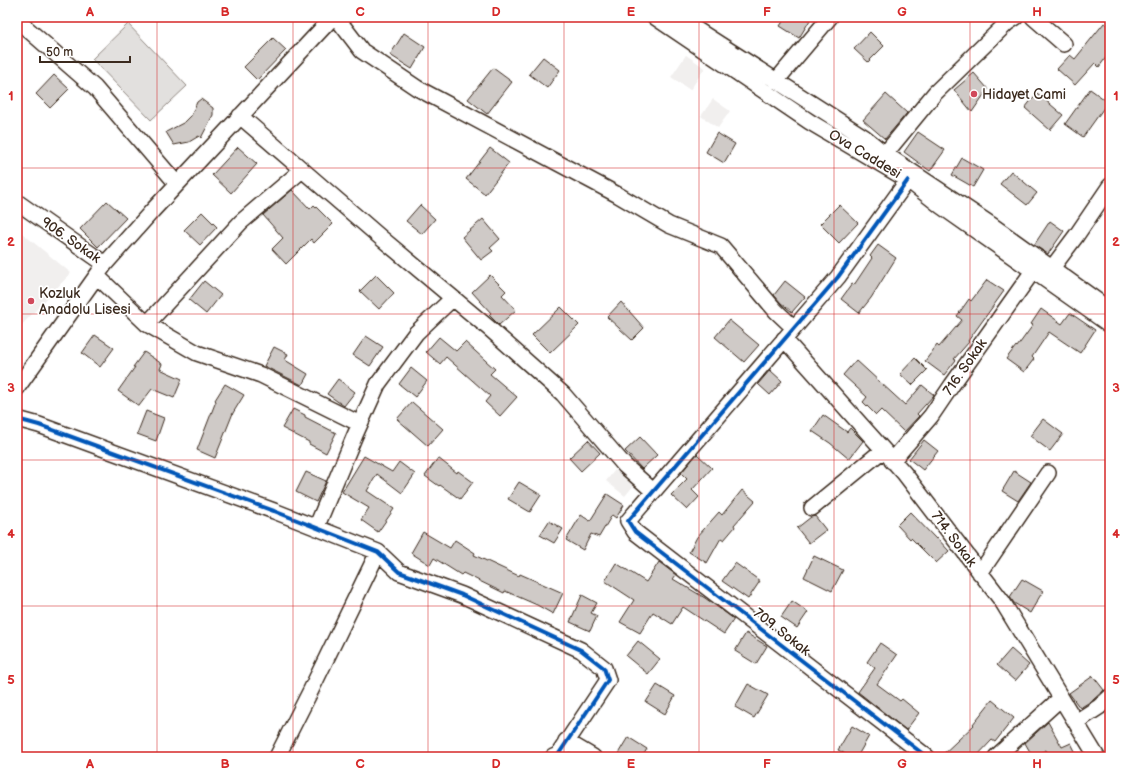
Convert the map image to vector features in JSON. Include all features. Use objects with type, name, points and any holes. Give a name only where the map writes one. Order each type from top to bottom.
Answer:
[{"type":"street","points":[[17,388],[101,270],[177,184],[334,17],[362,51],[416,88],[618,195],[669,225],[721,246],[776,311],[794,328]]},
{"type":"street","name":"Ova Caddesi","points":[[655,17],[810,122],[908,180],[941,206],[1110,325]]},
{"type":"street","name":"Ova Caddesi","points":[[677,17],[864,137],[885,154],[993,226],[1110,310]]},
{"type":"street","points":[[776,81],[830,17]]},
{"type":"street","points":[[885,154],[935,93],[1007,23],[1016,17]]},
{"type":"street","points":[[1033,17],[1064,44]]},
{"type":"street","points":[[17,20],[95,88],[177,184]]},
{"type":"street","points":[[240,116],[563,394],[625,466],[653,491],[838,276],[908,180]]},
{"type":"street","points":[[147,324],[241,222],[302,170]]},
{"type":"street","points":[[1052,268],[1110,186]]},
{"type":"street","name":"906. Sokak","points":[[17,202],[101,270],[147,324],[197,353],[261,375],[360,424]]},
{"type":"street","name":"716. Sokak","points":[[812,508],[888,455],[931,416],[1034,271]]},
{"type":"street","points":[[316,528],[378,384],[416,333],[453,298]]},
{"type":"street","name":"714. Sokak","points":[[784,340],[904,473],[1002,601],[1097,757]]},
{"type":"street","points":[[17,419],[39,425],[378,552],[399,572],[462,595],[581,650],[604,668],[608,680],[558,755],[553,757]]},
{"type":"street","points":[[980,573],[1048,473]]},
{"type":"street","name":"709. Sokak","points":[[653,491],[628,521],[635,532],[911,752],[927,757]]},
{"type":"street","points":[[277,757],[378,552]]},
{"type":"street","points":[[1076,722],[1099,707],[1110,697]]},
{"type":"street","points":[[996,757],[1061,698]]},
{"type":"street","points":[[566,741],[593,757]]},
{"type":"shaded area","points":[[128,24],[187,86],[151,120],[92,59]]},
{"type":"shaded area","points":[[686,55],[705,68],[690,90],[671,77]]},
{"type":"shaded area","points":[[713,99],[730,111],[718,128],[701,116]]},
{"type":"shaded area","name":"Kozluk Anadolu Lisesi","points":[[17,229],[71,273],[17,330]]},
{"type":"shaded area","points":[[615,470],[634,485],[625,496],[606,481]]},
{"type":"building","points":[[786,17],[805,17],[810,20],[799,38],[780,26]]},
{"type":"building","points":[[1104,23],[1110,27],[1110,52],[1099,67],[1095,63],[1075,85],[1057,69],[1070,55],[1075,59]]},
{"type":"building","points":[[870,32],[884,46],[868,62],[854,49]]},
{"type":"building","points":[[404,33],[425,47],[412,69],[390,55]]},
{"type":"building","points":[[273,38],[286,50],[257,80],[244,67]]},
{"type":"building","points":[[543,57],[560,70],[547,88],[529,74]]},
{"type":"building","points":[[493,68],[512,82],[487,114],[468,99]]},
{"type":"building","name":"Hidayet Cami","points":[[974,73],[988,89],[972,112],[954,90]]},
{"type":"building","points":[[54,75],[69,89],[50,108],[36,94]]},
{"type":"building","points":[[1090,89],[1108,102],[1083,137],[1065,124]]},
{"type":"building","points":[[1037,93],[1063,115],[1050,130],[1025,108]]},
{"type":"building","points":[[886,94],[907,113],[885,139],[863,120]]},
{"type":"building","points":[[201,99],[213,108],[213,115],[201,138],[199,136],[189,142],[174,145],[166,132],[185,122],[191,116],[197,102]]},
{"type":"building","points":[[918,132],[945,150],[930,171],[904,152]]},
{"type":"building","points":[[717,133],[735,144],[724,163],[706,152]]},
{"type":"building","points":[[238,147],[257,164],[231,193],[212,175]]},
{"type":"building","points":[[490,148],[509,163],[485,194],[466,179]]},
{"type":"building","points":[[962,158],[983,170],[973,187],[952,175]]},
{"type":"building","points":[[1011,171],[1037,193],[1027,205],[1000,184]]},
{"type":"building","points":[[292,190],[310,209],[314,205],[333,224],[314,243],[311,239],[286,264],[272,249],[283,238],[263,215]]},
{"type":"building","points":[[107,201],[126,218],[98,247],[80,229]]},
{"type":"building","points":[[420,205],[435,219],[422,234],[406,221]]},
{"type":"building","points":[[839,205],[858,223],[839,243],[820,224]]},
{"type":"building","points":[[202,212],[217,227],[200,245],[184,230]]},
{"type":"building","points":[[483,219],[500,239],[490,248],[493,251],[481,260],[462,237]]},
{"type":"building","points":[[1050,221],[1064,231],[1048,254],[1034,245]]},
{"type":"building","points":[[878,245],[896,258],[871,298],[859,313],[841,299],[852,284],[854,285],[872,258],[870,256]]},
{"type":"building","points":[[376,275],[394,293],[379,309],[360,291]]},
{"type":"building","points":[[490,275],[506,291],[502,295],[516,310],[499,325],[489,315],[491,313],[472,292]]},
{"type":"building","points":[[987,280],[1004,291],[944,375],[925,361],[937,345],[939,347],[962,320],[957,316],[969,299],[971,301]]},
{"type":"building","points":[[204,281],[221,295],[206,314],[189,300]]},
{"type":"building","points":[[785,281],[805,297],[792,312],[774,295]]},
{"type":"building","points":[[621,302],[644,328],[632,340],[607,317]]},
{"type":"building","points":[[561,307],[579,325],[550,353],[532,335]]},
{"type":"building","points":[[1041,309],[1062,324],[1070,313],[1095,330],[1080,353],[1049,332],[1032,357],[1034,359],[1024,372],[1006,359],[1033,325],[1031,324]]},
{"type":"building","points":[[729,320],[759,345],[744,362],[715,337]]},
{"type":"building","points":[[95,335],[114,348],[100,367],[82,353]]},
{"type":"building","points":[[366,336],[383,347],[370,366],[353,355]]},
{"type":"building","points":[[439,337],[456,351],[465,342],[495,369],[490,374],[517,397],[500,416],[485,402],[490,396],[446,357],[440,364],[426,352]]},
{"type":"building","points":[[274,347],[288,354],[285,360],[308,374],[302,385],[264,366]]},
{"type":"building","points":[[144,352],[162,364],[160,369],[182,379],[174,398],[152,389],[139,406],[118,391]]},
{"type":"building","points":[[915,358],[927,370],[912,385],[900,374]]},
{"type":"building","points":[[856,360],[905,405],[922,385],[934,395],[917,414],[919,416],[904,432],[881,410],[876,415],[863,402],[867,397],[843,375]]},
{"type":"building","points":[[411,368],[427,381],[415,397],[399,384]]},
{"type":"building","points":[[770,370],[782,381],[770,395],[758,384]]},
{"type":"building","points":[[338,379],[355,392],[344,406],[327,394]]},
{"type":"building","points":[[225,384],[244,395],[233,413],[215,458],[197,450],[216,401],[215,400]]},
{"type":"building","points":[[412,402],[443,429],[428,446],[397,419]]},
{"type":"building","points":[[293,409],[336,433],[326,453],[282,428]]},
{"type":"building","points":[[146,411],[164,418],[156,441],[137,434]]},
{"type":"building","points":[[823,415],[847,432],[850,428],[863,441],[849,459],[830,443],[812,431]]},
{"type":"building","points":[[1043,419],[1063,434],[1050,451],[1030,436]]},
{"type":"building","points":[[640,437],[657,455],[642,469],[625,451]]},
{"type":"building","points":[[588,440],[600,453],[581,471],[569,458]]},
{"type":"building","points":[[924,440],[938,451],[923,470],[909,459]]},
{"type":"building","points":[[697,454],[712,468],[692,490],[699,497],[687,510],[671,495],[687,479],[681,473]]},
{"type":"building","points":[[364,456],[392,472],[399,462],[415,474],[402,493],[377,474],[367,491],[394,509],[378,532],[361,520],[369,508],[342,492]]},
{"type":"building","points":[[438,458],[457,473],[458,471],[473,482],[460,499],[425,476]]},
{"type":"building","points":[[1014,471],[1031,482],[1018,501],[1002,491]]},
{"type":"building","points":[[306,472],[326,481],[316,502],[296,492]]},
{"type":"building","points":[[519,482],[541,495],[530,512],[508,499]]},
{"type":"building","points":[[742,490],[755,501],[734,525],[735,527],[724,540],[721,538],[707,563],[689,552],[697,537],[719,512],[722,515]]},
{"type":"building","points":[[607,494],[624,505],[616,518],[612,515],[599,537],[591,534],[583,550],[566,540],[581,515],[590,521]]},
{"type":"building","points":[[910,512],[949,551],[936,563],[897,525]]},
{"type":"building","points":[[815,516],[826,530],[809,543],[797,528],[811,517]]},
{"type":"building","points":[[549,521],[563,529],[554,543],[540,535]]},
{"type":"building","points":[[423,532],[450,548],[455,540],[475,553],[474,555],[519,576],[520,574],[563,593],[553,614],[537,605],[505,591],[504,593],[463,573],[461,575],[434,558],[430,565],[411,553]]},
{"type":"building","points":[[814,556],[843,570],[832,591],[804,577]]},
{"type":"building","points":[[659,562],[676,575],[673,579],[705,598],[734,619],[724,634],[683,607],[672,624],[653,612],[640,633],[620,622],[634,600],[605,581],[616,563],[646,582]]},
{"type":"building","points":[[735,563],[760,581],[748,599],[722,581]]},
{"type":"building","points":[[1022,579],[1043,591],[1030,613],[1014,603],[1010,597]]},
{"type":"building","points":[[582,595],[597,603],[591,613],[597,616],[590,631],[570,622]]},
{"type":"building","points":[[792,601],[808,612],[797,628],[781,617]]},
{"type":"building","points":[[746,633],[767,646],[756,664],[735,651]]},
{"type":"building","points":[[638,641],[660,659],[648,674],[626,656]]},
{"type":"building","points":[[880,643],[897,655],[877,684],[900,701],[902,699],[919,713],[906,730],[858,692],[875,668],[867,662]]},
{"type":"building","points":[[1011,649],[1029,665],[1015,681],[997,665]]},
{"type":"building","points":[[1093,676],[1104,690],[1093,700],[1080,708],[1069,693]]},
{"type":"building","points":[[748,684],[768,695],[754,718],[735,707]]},
{"type":"building","points":[[657,685],[675,696],[665,714],[646,702]]},
{"type":"building","points":[[992,700],[1014,718],[995,742],[992,740],[976,757],[940,757],[974,725],[973,724]]},
{"type":"building","points":[[1048,722],[1062,747],[1071,743],[1078,757],[1043,757],[1048,754],[1046,750],[1033,757],[1025,743]]},
{"type":"building","points":[[852,726],[869,736],[857,757],[851,757],[838,750]]},
{"type":"building","points":[[628,737],[647,749],[642,757],[616,757]]},
{"type":"cycle path","points":[[908,180],[838,277],[628,521],[635,532],[927,757]]},
{"type":"cycle path","points":[[17,419],[39,425],[274,511],[378,552],[399,572],[462,595],[581,650],[604,668],[608,680],[558,755],[553,757]]},
{"type":"place","name":"Hidayet Cami","points":[[974,94]]},
{"type":"place","name":"Kozluk Anadolu Lisesi","points":[[31,301]]}]
